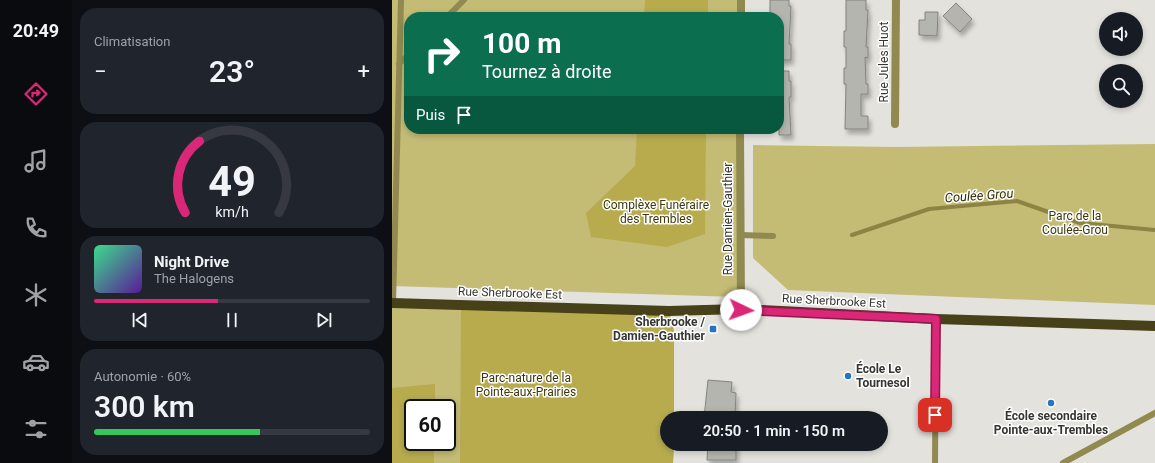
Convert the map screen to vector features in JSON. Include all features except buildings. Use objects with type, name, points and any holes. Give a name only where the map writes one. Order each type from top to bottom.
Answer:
[{"type":"main road","name":"Rue Sherbrooke Est","points":[[393,303],[669,311],[741,310],[936,319],[1155,326]]},
{"type":"street","points":[[741,0],[741,12]]},
{"type":"street","name":"Rue Jules Huot","points":[[895,124],[896,0]]},
{"type":"street","name":"Rue Damien-Gauthier","points":[[740,134],[741,310]]},
{"type":"lane","points":[[393,303],[401,0]]},
{"type":"lane","points":[[452,12],[464,0]]},
{"type":"lane","points":[[399,64],[404,59]]},
{"type":"lane","points":[[740,235],[773,236]]},
{"type":"lane","points":[[935,463],[936,319]]},
{"type":"lane","points":[[1063,463],[1155,413]]},
{"type":"green space","name":"Complèxe Funéraire des Trembles","points":[[392,0],[741,0],[741,12],[404,12],[404,134],[740,134],[737,297],[392,286]]},
{"type":"green space","points":[[645,0],[708,0],[708,12],[644,12]]},
{"type":"green space","points":[[637,134],[706,134],[705,234],[667,247],[591,237],[586,213],[635,166]]},
{"type":"green space","name":"Parc de la Coulée-Grou","points":[[1155,144],[1155,305],[788,290],[753,258],[753,145],[896,147]]},
{"type":"green space","name":"Parc-nature de la Pointe-aux-Prairies","points":[[392,303],[674,331],[674,411],[660,411],[660,451],[674,451],[673,463],[392,463]]},
{"type":"green space","name":"Parc-nature de la Pointe-aux-Prairies","points":[[461,305],[669,311],[674,331],[674,411],[660,411],[660,451],[674,451],[673,463],[460,463]]},
{"type":"green space","points":[[435,384],[435,399],[404,399],[404,451],[434,451],[434,463],[392,463],[392,388]]},
{"type":"waterway","name":"Coulée Grou","points":[[852,235],[929,209],[1017,201],[1080,223],[1155,230]]},
{"type":"place","name":"Sherbrooke / Damien-Gauthier","points":[[713,329]]},
{"type":"place","name":"École Le Tournesol","points":[[848,376]]},
{"type":"place","name":"École secondaire Pointe-aux-Trembles","points":[[1051,403]]},
{"type":"route","points":[[741,310],[936,319],[935,415]]}]
